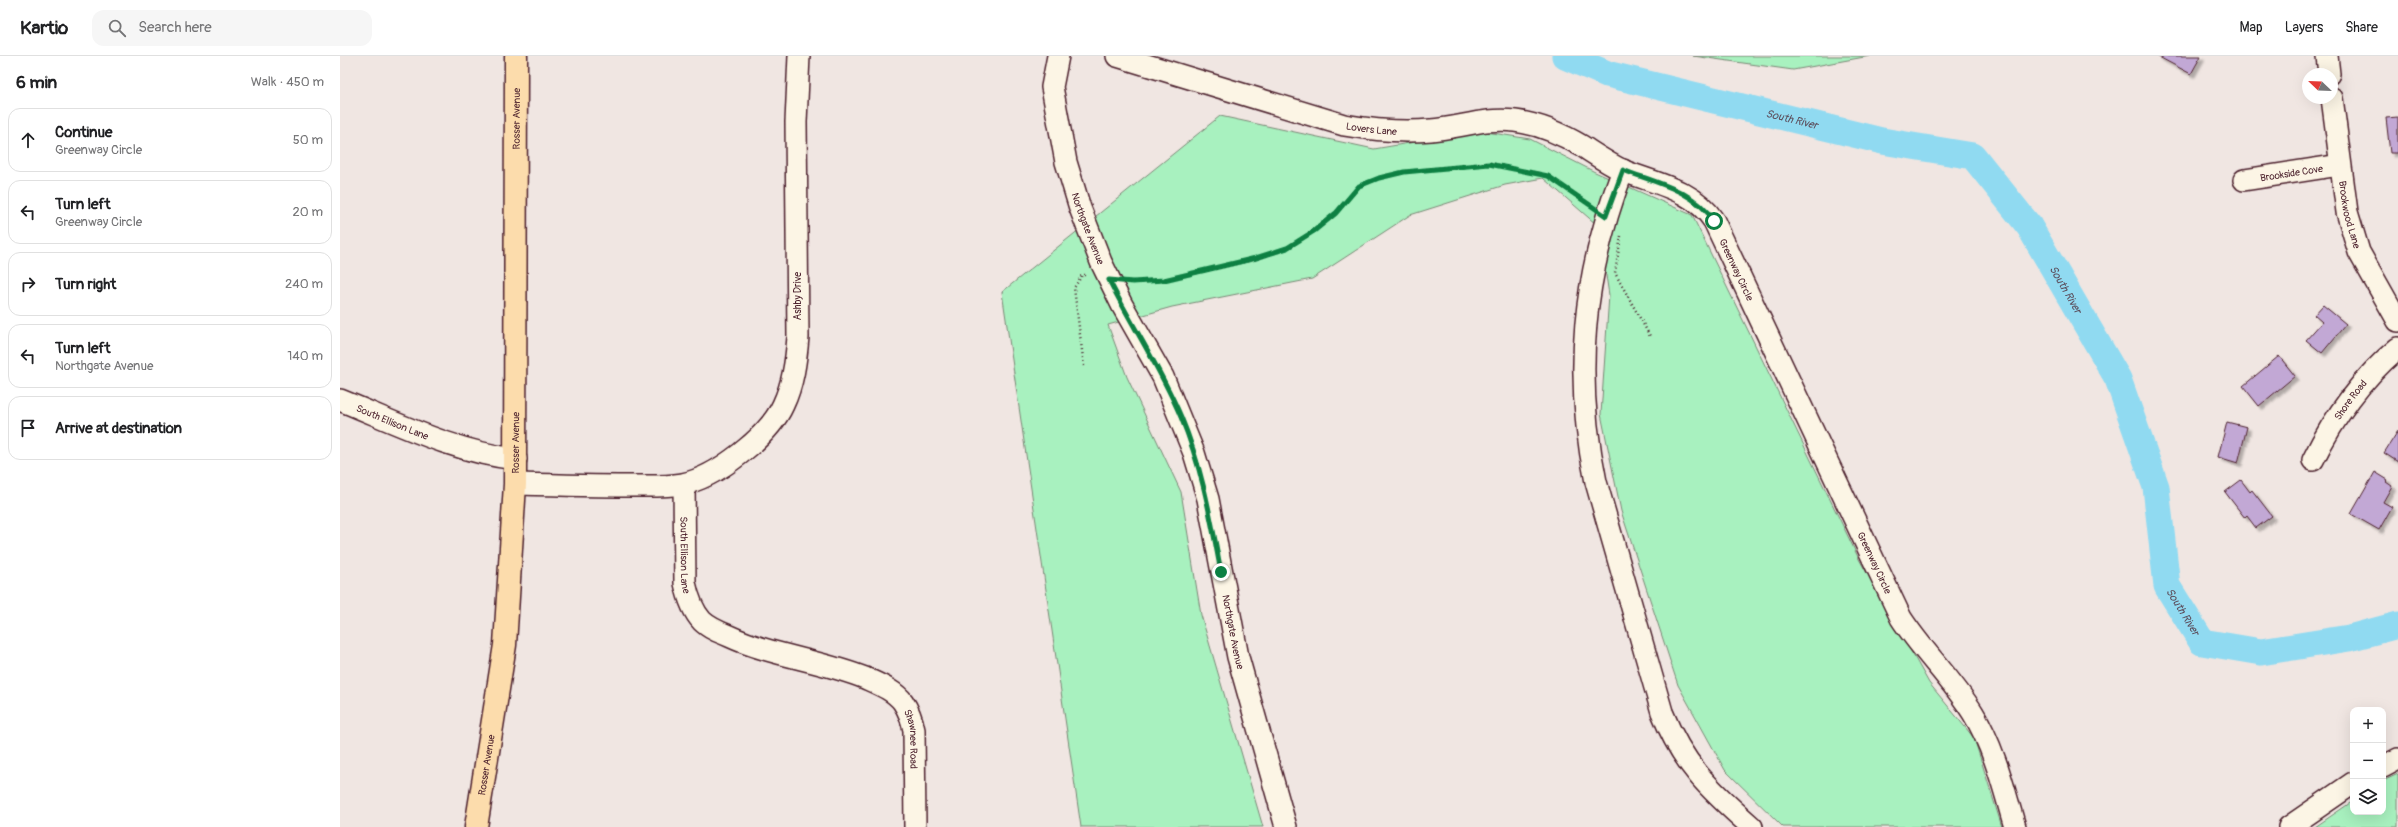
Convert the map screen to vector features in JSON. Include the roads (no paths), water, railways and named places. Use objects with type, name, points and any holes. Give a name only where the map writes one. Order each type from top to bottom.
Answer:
[{"type":"main road","name":"Rosser Avenue","points":[[476,827],[504,645],[516,484],[514,363],[516,56]]},
{"type":"street","name":"Ashby Drive","points":[[684,484],[704,477],[722,468],[744,450],[765,430],[782,407],[790,388],[796,359],[798,337],[796,122],[799,56]]},
{"type":"street","name":"Northgate Avenue","points":[[1058,56],[1052,87],[1066,162],[1080,208],[1109,280],[1163,377],[1194,453],[1208,499],[1238,657],[1286,827]]},
{"type":"street","name":"Lovers Lane","points":[[1117,56],[1344,125],[1373,130],[1431,130],[1478,121],[1515,121],[1539,127],[1563,136],[1623,170]]},
{"type":"street","points":[[2327,56],[2328,68]]},
{"type":"street","name":"Brookwood Lane","points":[[2333,104],[2347,212],[2359,252],[2398,321]]},
{"type":"street","name":"Brookside Cove","points":[[2244,180],[2340,165]]},
{"type":"street","points":[[1623,170],[1606,216],[1591,277],[1583,352],[1584,406],[1588,444],[1596,482],[1662,712],[1671,736],[1697,775],[1752,827]]},
{"type":"street","name":"Greenway Circle","points":[[1623,170],[1686,194],[1699,202],[1714,221],[1901,618],[1918,643],[1959,692],[1983,733],[1999,771],[2015,827]]},
{"type":"street","name":"Shore Road","points":[[2313,460],[2340,412],[2356,391],[2398,348]]},
{"type":"street","name":"South Ellison Lane","points":[[340,400],[448,444],[475,452],[516,458]]},
{"type":"street","points":[[516,484],[588,486],[684,484]]},
{"type":"street","name":"South Ellison Lane","points":[[684,484],[685,583],[688,597],[702,621],[712,628],[741,642],[862,677]]},
{"type":"street","name":"Shawnee Road","points":[[862,677],[892,692],[902,702],[911,716],[914,730],[915,827]]},
{"type":"street","points":[[2386,765],[2398,759]]},
{"type":"street","points":[[2289,827],[2350,785]]},
{"type":"waterway","name":"South River","points":[[1565,56],[1607,74],[1882,141],[1973,156],[2029,226],[2118,379],[2156,487],[2167,586],[2202,642],[2261,652],[2349,638],[2398,625]]}]
